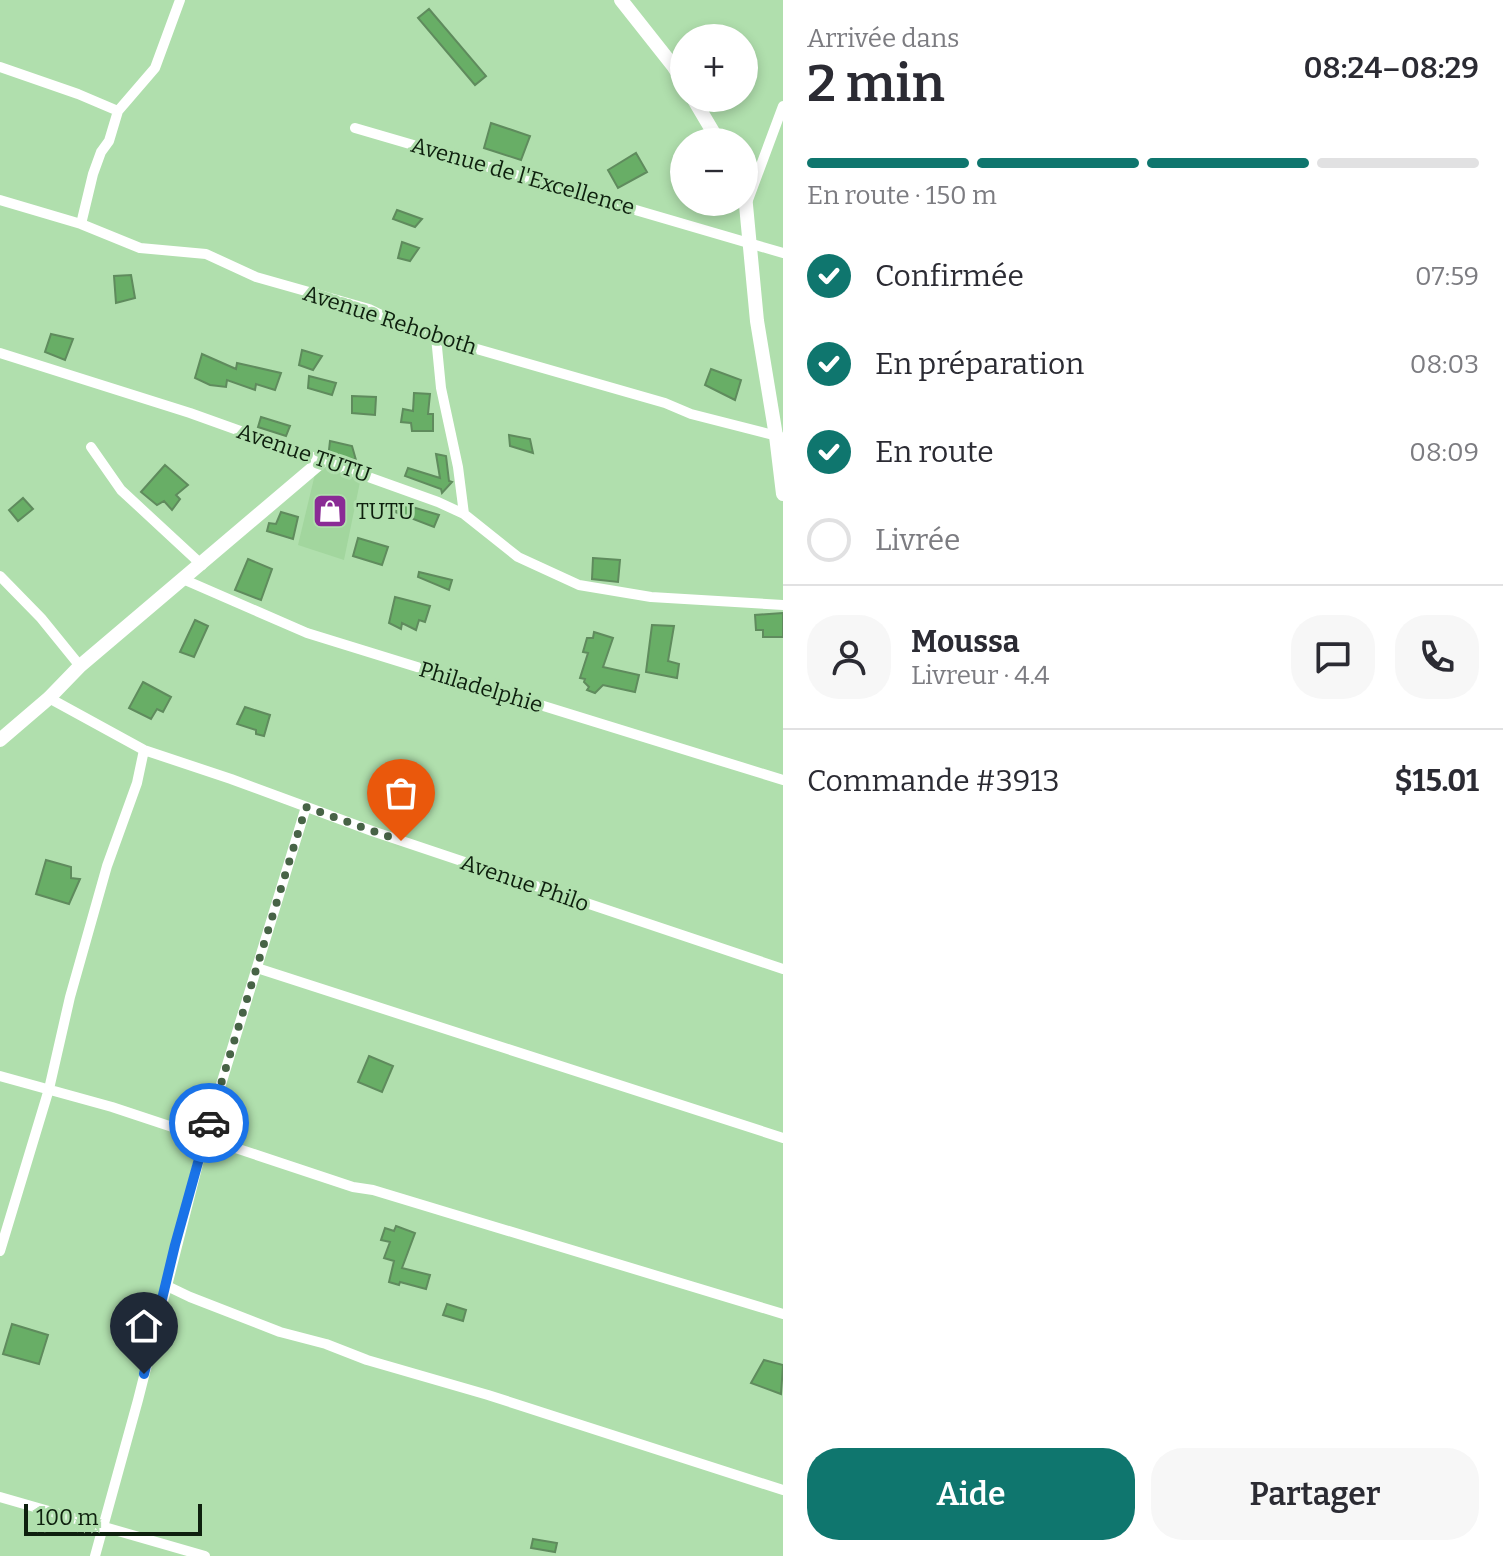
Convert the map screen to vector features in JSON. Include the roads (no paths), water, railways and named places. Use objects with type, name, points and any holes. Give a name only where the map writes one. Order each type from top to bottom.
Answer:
[{"type":"street","points":[[81,224],[93,174],[109,141],[118,111],[155,68],[180,0]]},
{"type":"street","points":[[621,0],[670,65]]},
{"type":"street","points":[[0,67],[118,111]]},
{"type":"street","points":[[758,173],[783,106]]},
{"type":"street","name":"Avenue de l'Excellence","points":[[355,128],[783,253]]},
{"type":"street","name":"Avenue Rehoboth","points":[[0,200],[81,224],[140,248],[206,254],[256,277],[339,299],[436,337],[665,403],[691,414],[780,437]]},
{"type":"street","points":[[748,216],[757,321],[780,437],[783,494]]},
{"type":"street","points":[[436,337],[441,388],[458,467],[464,514]]},
{"type":"street","name":"Avenue TUTU","points":[[0,353],[190,413],[391,483],[464,514],[518,557],[579,585],[651,597],[783,605]]},
{"type":"street","points":[[91,447],[121,490],[202,565]]},
{"type":"street","points":[[0,740],[49,698],[80,666],[324,459]]},
{"type":"street","points":[[0,576],[41,618],[80,666]]},
{"type":"street","name":"Philadelphie","points":[[185,580],[307,633],[783,780]]},
{"type":"street","name":"Avenue Philo","points":[[49,698],[144,750],[783,969]]},
{"type":"street","points":[[0,1251],[49,1089],[70,997],[107,866],[137,783],[144,750]]},
{"type":"street","points":[[95,1556],[204,1138],[306,807]]},
{"type":"street","points":[[257,968],[783,1138]]},
{"type":"street","points":[[0,1076],[353,1187],[373,1190],[783,1314]]},
{"type":"street","points":[[167,1286],[280,1332],[783,1490]]},
{"type":"street","points":[[0,1497],[205,1556]]},
{"type":"place","name":"TUTU","points":[[330,511]]}]
